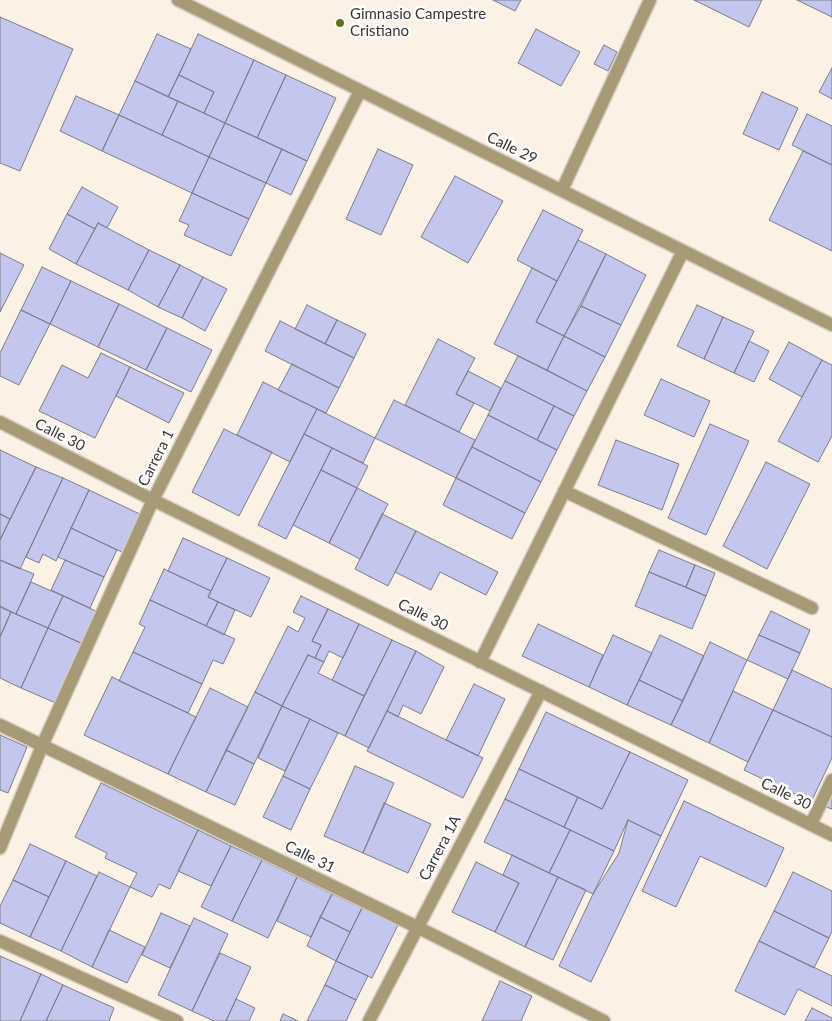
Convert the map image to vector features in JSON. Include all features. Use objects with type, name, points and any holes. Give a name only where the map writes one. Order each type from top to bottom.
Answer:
[{"type":"street","name":"Calle 29","points":[[178,0],[832,324]]},
{"type":"street","points":[[562,190],[650,0]]},
{"type":"street","name":"Carrera 1","points":[[0,848],[42,746],[153,500],[360,91]]},
{"type":"street","points":[[480,662],[683,251]]},
{"type":"street","name":"Calle 30","points":[[0,422],[153,500],[832,835]]},
{"type":"street","points":[[564,492],[812,608]]},
{"type":"street","name":"Carrera 1A","points":[[369,1021],[541,691]]},
{"type":"street","name":"Calle 31","points":[[0,725],[417,927],[604,1021]]},
{"type":"street","points":[[811,824],[832,780]]},
{"type":"street","points":[[0,941],[177,1021]]},
{"type":"building","points":[[493,0],[521,0],[515,11]]},
{"type":"building","points":[[694,0],[762,0],[749,27]]},
{"type":"building","points":[[797,0],[832,0],[832,17]]},
{"type":"building","points":[[0,17],[73,49],[20,171],[0,163]]},
{"type":"building","points":[[536,29],[580,52],[561,86],[518,63]]},
{"type":"building","points":[[157,34],[191,49],[168,97],[135,81]]},
{"type":"building","points":[[198,34],[254,60],[225,123],[204,113],[214,92],[179,75]]},
{"type":"building","points":[[604,45],[617,52],[608,71],[594,64]]},
{"type":"building","points":[[254,60],[286,75],[257,138],[225,123]]},
{"type":"building","points":[[832,68],[832,99],[819,92]]},
{"type":"building","points":[[179,75],[214,92],[204,113],[168,97]]},
{"type":"building","points":[[286,75],[336,98],[307,161],[257,138]]},
{"type":"building","points":[[135,81],[178,101],[162,135],[119,115]]},
{"type":"building","points":[[762,92],[798,108],[779,150],[743,134]]},
{"type":"building","points":[[76,96],[119,115],[102,151],[60,131]]},
{"type":"building","points":[[178,101],[225,123],[209,157],[162,135]]},
{"type":"building","points":[[807,114],[832,126],[832,165],[792,145]]},
{"type":"building","points":[[119,115],[209,157],[192,193],[102,151]]},
{"type":"building","points":[[225,123],[282,149],[266,183],[209,157]]},
{"type":"building","points":[[282,149],[307,161],[291,195],[266,183]]},
{"type":"building","points":[[378,149],[413,165],[381,235],[346,219]]},
{"type":"building","points":[[803,151],[832,165],[832,251],[769,220]]},
{"type":"building","points":[[209,157],[266,183],[249,219],[192,193]]},
{"type":"building","points":[[455,176],[503,201],[468,263],[421,237]]},
{"type":"building","points":[[82,187],[118,207],[107,228],[98,223],[95,229],[67,214]]},
{"type":"building","points":[[192,193],[249,219],[231,256],[184,235],[189,225],[179,221]]},
{"type":"building","points":[[543,210],[583,230],[557,281],[517,260]]},
{"type":"building","points":[[67,214],[95,229],[76,264],[49,249]]},
{"type":"building","points":[[98,223],[149,250],[128,290],[76,264]]},
{"type":"building","points":[[578,240],[606,254],[564,336],[536,322]]},
{"type":"building","points":[[149,250],[180,265],[158,307],[128,290]]},
{"type":"building","points":[[0,253],[24,265],[0,312]]},
{"type":"building","points":[[606,254],[646,275],[621,325],[581,306]]},
{"type":"building","points":[[180,265],[203,277],[182,318],[158,307]]},
{"type":"building","points":[[42,267],[71,281],[50,324],[21,310]]},
{"type":"building","points":[[532,268],[557,281],[536,322],[564,336],[547,370],[494,344]]},
{"type":"building","points":[[203,277],[227,289],[205,331],[182,318]]},
{"type":"building","points":[[71,281],[119,304],[98,347],[50,324]]},
{"type":"building","points":[[119,304],[167,328],[146,370],[98,347]]},
{"type":"building","points":[[307,305],[337,320],[325,344],[295,329]]},
{"type":"building","points":[[697,305],[723,317],[704,359],[677,346]]},
{"type":"building","points":[[581,306],[621,325],[605,357],[564,336]]},
{"type":"building","points":[[21,310],[50,324],[19,385],[0,376],[0,353]]},
{"type":"building","points":[[723,317],[754,331],[734,373],[704,359]]},
{"type":"building","points":[[337,320],[366,334],[354,358],[325,344]]},
{"type":"building","points":[[280,321],[354,358],[339,388],[265,351]]},
{"type":"building","points":[[167,328],[212,350],[191,392],[146,370]]},
{"type":"building","points":[[564,336],[605,357],[587,391],[547,370]]},
{"type":"building","points":[[438,339],[475,358],[456,394],[474,403],[459,432],[405,405]]},
{"type":"building","points":[[749,341],[769,351],[754,382],[734,373]]},
{"type":"building","points":[[789,342],[822,360],[802,397],[769,379]]},
{"type":"building","points":[[101,353],[130,367],[95,438],[39,411],[62,365],[88,378]]},
{"type":"building","points":[[518,356],[587,391],[574,416],[505,381]]},
{"type":"building","points":[[822,360],[832,365],[832,436],[818,462],[778,441]]},
{"type":"building","points":[[292,364],[339,388],[326,413],[278,390]]},
{"type":"building","points":[[130,367],[184,393],[169,423],[116,396]]},
{"type":"building","points":[[468,371],[501,388],[490,411],[456,394]]},
{"type":"building","points":[[661,379],[710,401],[694,437],[644,415]]},
{"type":"building","points":[[505,381],[554,406],[537,440],[488,415]]},
{"type":"building","points":[[263,382],[317,409],[290,462],[237,435]]},
{"type":"building","points":[[394,400],[475,440],[456,478],[375,438]]},
{"type":"building","points":[[554,406],[574,416],[557,450],[537,440]]},
{"type":"building","points":[[317,409],[375,438],[363,463],[304,434]]},
{"type":"building","points":[[488,415],[557,450],[541,482],[472,447]]},
{"type":"building","points":[[710,424],[749,441],[706,535],[668,518]]},
{"type":"building","points":[[224,429],[272,452],[239,516],[192,492]]},
{"type":"building","points":[[304,434],[332,448],[286,539],[258,525]]},
{"type":"building","points":[[616,440],[679,464],[662,510],[598,485]]},
{"type":"building","points":[[472,447],[541,482],[525,513],[456,478]]},
{"type":"building","points":[[332,448],[368,466],[357,488],[321,470]]},
{"type":"building","points":[[0,450],[36,467],[10,519],[0,514]]},
{"type":"building","points":[[766,462],[810,484],[767,569],[723,546]]},
{"type":"building","points":[[36,467],[63,478],[20,569],[0,560],[0,540]]},
{"type":"building","points":[[321,470],[357,488],[329,543],[293,525]]},
{"type":"building","points":[[63,478],[89,490],[56,561],[43,554],[39,563],[26,557]]},
{"type":"building","points":[[456,478],[525,513],[512,539],[443,505]]},
{"type":"building","points":[[357,488],[388,504],[360,559],[329,543]]},
{"type":"building","points":[[89,490],[144,516],[126,554],[71,528]]},
{"type":"building","points":[[0,514],[10,519],[0,540]]},
{"type":"building","points":[[382,514],[416,531],[388,586],[355,569]]},
{"type":"building","points":[[71,528],[117,550],[104,577],[58,557]]},
{"type":"building","points":[[416,531],[498,572],[486,595],[440,572],[431,590],[395,572]]},
{"type":"building","points":[[183,538],[227,558],[211,591],[168,571]]},
{"type":"building","points":[[659,550],[695,565],[686,587],[649,572]]},
{"type":"building","points":[[227,558],[270,578],[251,617],[208,597]]},
{"type":"building","points":[[0,560],[34,574],[16,614],[0,606]]},
{"type":"building","points":[[65,560],[104,577],[90,608],[51,590]]},
{"type":"building","points":[[695,565],[715,573],[706,596],[686,587]]},
{"type":"building","points":[[164,569],[211,591],[208,597],[218,602],[206,626],[150,600]]},
{"type":"building","points":[[649,572],[706,596],[692,629],[635,606]]},
{"type":"building","points":[[31,582],[63,596],[48,628],[16,614]]},
{"type":"building","points":[[63,596],[100,613],[85,645],[48,628]]},
{"type":"building","points":[[301,596],[328,609],[312,641],[321,645],[315,658],[308,655],[282,706],[255,692],[288,626],[298,632],[305,618],[293,612]]},
{"type":"building","points":[[150,600],[235,639],[223,664],[213,660],[202,684],[133,652],[145,627],[139,624]]},
{"type":"building","points":[[218,602],[235,610],[224,635],[206,626]]},
{"type":"building","points":[[0,607],[11,612],[0,637]]},
{"type":"building","points":[[328,609],[359,624],[343,658],[329,651],[324,662],[315,658],[321,645],[312,641]]},
{"type":"building","points":[[771,611],[810,630],[800,653],[759,635]]},
{"type":"building","points":[[11,612],[48,628],[21,688],[0,678],[0,637]]},
{"type":"building","points":[[359,624],[392,640],[364,696],[332,680]]},
{"type":"building","points":[[538,624],[603,655],[589,687],[522,656]]},
{"type":"building","points":[[48,628],[85,645],[58,704],[21,688]]},
{"type":"building","points":[[613,635],[652,653],[627,705],[589,687]]},
{"type":"building","points":[[660,635],[704,656],[683,701],[639,680]]},
{"type":"building","points":[[759,635],[800,653],[788,679],[747,660]]},
{"type":"building","points":[[392,640],[416,651],[369,748],[345,736]]},
{"type":"building","points":[[710,642],[747,660],[709,743],[671,725]]},
{"type":"building","points":[[416,651],[444,667],[421,714],[403,705],[398,717],[387,711]]},
{"type":"building","points":[[133,652],[202,684],[188,713],[119,681]]},
{"type":"building","points":[[308,655],[324,662],[318,673],[364,696],[345,736],[282,706]]},
{"type":"building","points":[[792,670],[832,689],[832,737],[773,710]]},
{"type":"building","points":[[112,677],[196,717],[168,774],[84,735]]},
{"type":"building","points":[[639,680],[683,701],[671,725],[627,705]]},
{"type":"building","points":[[474,684],[505,699],[478,756],[446,740]]},
{"type":"building","points":[[210,688],[248,707],[206,792],[168,774]]},
{"type":"building","points":[[733,691],[773,710],[748,762],[709,743]]},
{"type":"building","points":[[255,692],[282,706],[254,764],[226,750]]},
{"type":"building","points":[[282,706],[310,719],[285,771],[258,758]]},
{"type":"building","points":[[773,710],[832,737],[832,758],[811,802],[744,770]]},
{"type":"building","points":[[387,711],[483,758],[463,798],[367,751]]},
{"type":"building","points":[[546,712],[630,752],[602,809],[519,769]]},
{"type":"building","points":[[310,719],[338,733],[310,789],[283,776]]},
{"type":"building","points":[[0,735],[27,747],[8,793],[0,790]]},
{"type":"building","points":[[226,750],[254,764],[235,805],[206,792]]},
{"type":"building","points":[[630,752],[688,780],[661,836],[628,820],[614,851],[564,827],[578,797],[602,809]]},
{"type":"building","points":[[355,766],[394,783],[363,853],[324,836]]},
{"type":"building","points":[[519,769],[578,797],[564,827],[505,799]]},
{"type":"building","points":[[283,776],[310,789],[291,830],[263,817]]},
{"type":"building","points":[[101,783],[198,830],[170,889],[159,884],[152,897],[130,887],[137,873],[105,858],[107,853],[75,837]]},
{"type":"building","points":[[832,795],[832,809],[826,807]]},
{"type":"building","points":[[505,799],[570,830],[549,873],[484,842]]},
{"type":"building","points":[[684,801],[784,848],[766,887],[700,856],[676,907],[642,891]]},
{"type":"building","points":[[384,803],[431,824],[408,873],[363,853]]},
{"type":"building","points":[[628,820],[661,836],[591,982],[559,966],[593,894],[619,853]]},
{"type":"building","points":[[198,830],[231,846],[211,886],[178,871]]},
{"type":"building","points":[[570,830],[614,851],[593,894],[549,873]]},
{"type":"building","points":[[30,844],[66,861],[49,897],[13,880]]},
{"type":"building","points":[[231,846],[262,860],[232,921],[201,907]]},
{"type":"building","points":[[512,855],[558,877],[525,947],[495,932],[519,883],[503,875]]},
{"type":"building","points":[[262,860],[297,877],[268,938],[232,921]]},
{"type":"building","points":[[66,861],[97,876],[61,951],[30,937]]},
{"type":"building","points":[[476,862],[519,883],[495,932],[452,912]]},
{"type":"building","points":[[99,872],[130,887],[92,967],[61,951]]},
{"type":"building","points":[[793,872],[832,891],[832,931],[829,938],[774,911]]},
{"type":"building","points":[[297,877],[332,894],[311,937],[277,921]]},
{"type":"building","points":[[558,877],[586,890],[553,960],[525,947]]},
{"type":"building","points":[[13,880],[49,897],[30,937],[0,923],[0,906]]},
{"type":"building","points":[[332,894],[362,908],[350,932],[320,917]]},
{"type":"building","points":[[362,908],[398,925],[372,978],[336,961]]},
{"type":"building","points":[[774,911],[829,938],[814,968],[759,941]]},
{"type":"building","points":[[161,913],[190,926],[170,968],[142,955]]},
{"type":"building","points":[[320,917],[350,932],[336,961],[307,946]]},
{"type":"building","points":[[194,918],[228,934],[192,1011],[158,995]]},
{"type":"building","points":[[109,930],[145,947],[127,983],[92,967]]},
{"type":"building","points":[[759,941],[832,976],[832,1006],[798,989],[785,1015],[735,991]]},
{"type":"building","points":[[220,953],[251,967],[226,1021],[214,1021],[192,1011]]},
{"type":"building","points":[[0,956],[41,974],[20,1021],[0,1021]]},
{"type":"building","points":[[336,961],[368,976],[356,1000],[325,985]]},
{"type":"building","points":[[41,974],[63,985],[46,1021],[20,1021]]},
{"type":"building","points":[[500,981],[532,996],[521,1021],[482,1021]]},
{"type":"building","points":[[63,985],[114,1008],[109,1021],[46,1021]]},
{"type":"building","points":[[325,985],[356,1000],[346,1021],[307,1021]]},
{"type":"building","points":[[236,999],[255,1008],[249,1021],[226,1021]]},
{"type":"building","points":[[812,1008],[832,1018],[832,1021],[805,1021]]},
{"type":"building","points":[[283,1014],[298,1021],[280,1021]]},
{"type":"place","name":"Gimnasio Campestre Cristiano","points":[[340,23]]}]
